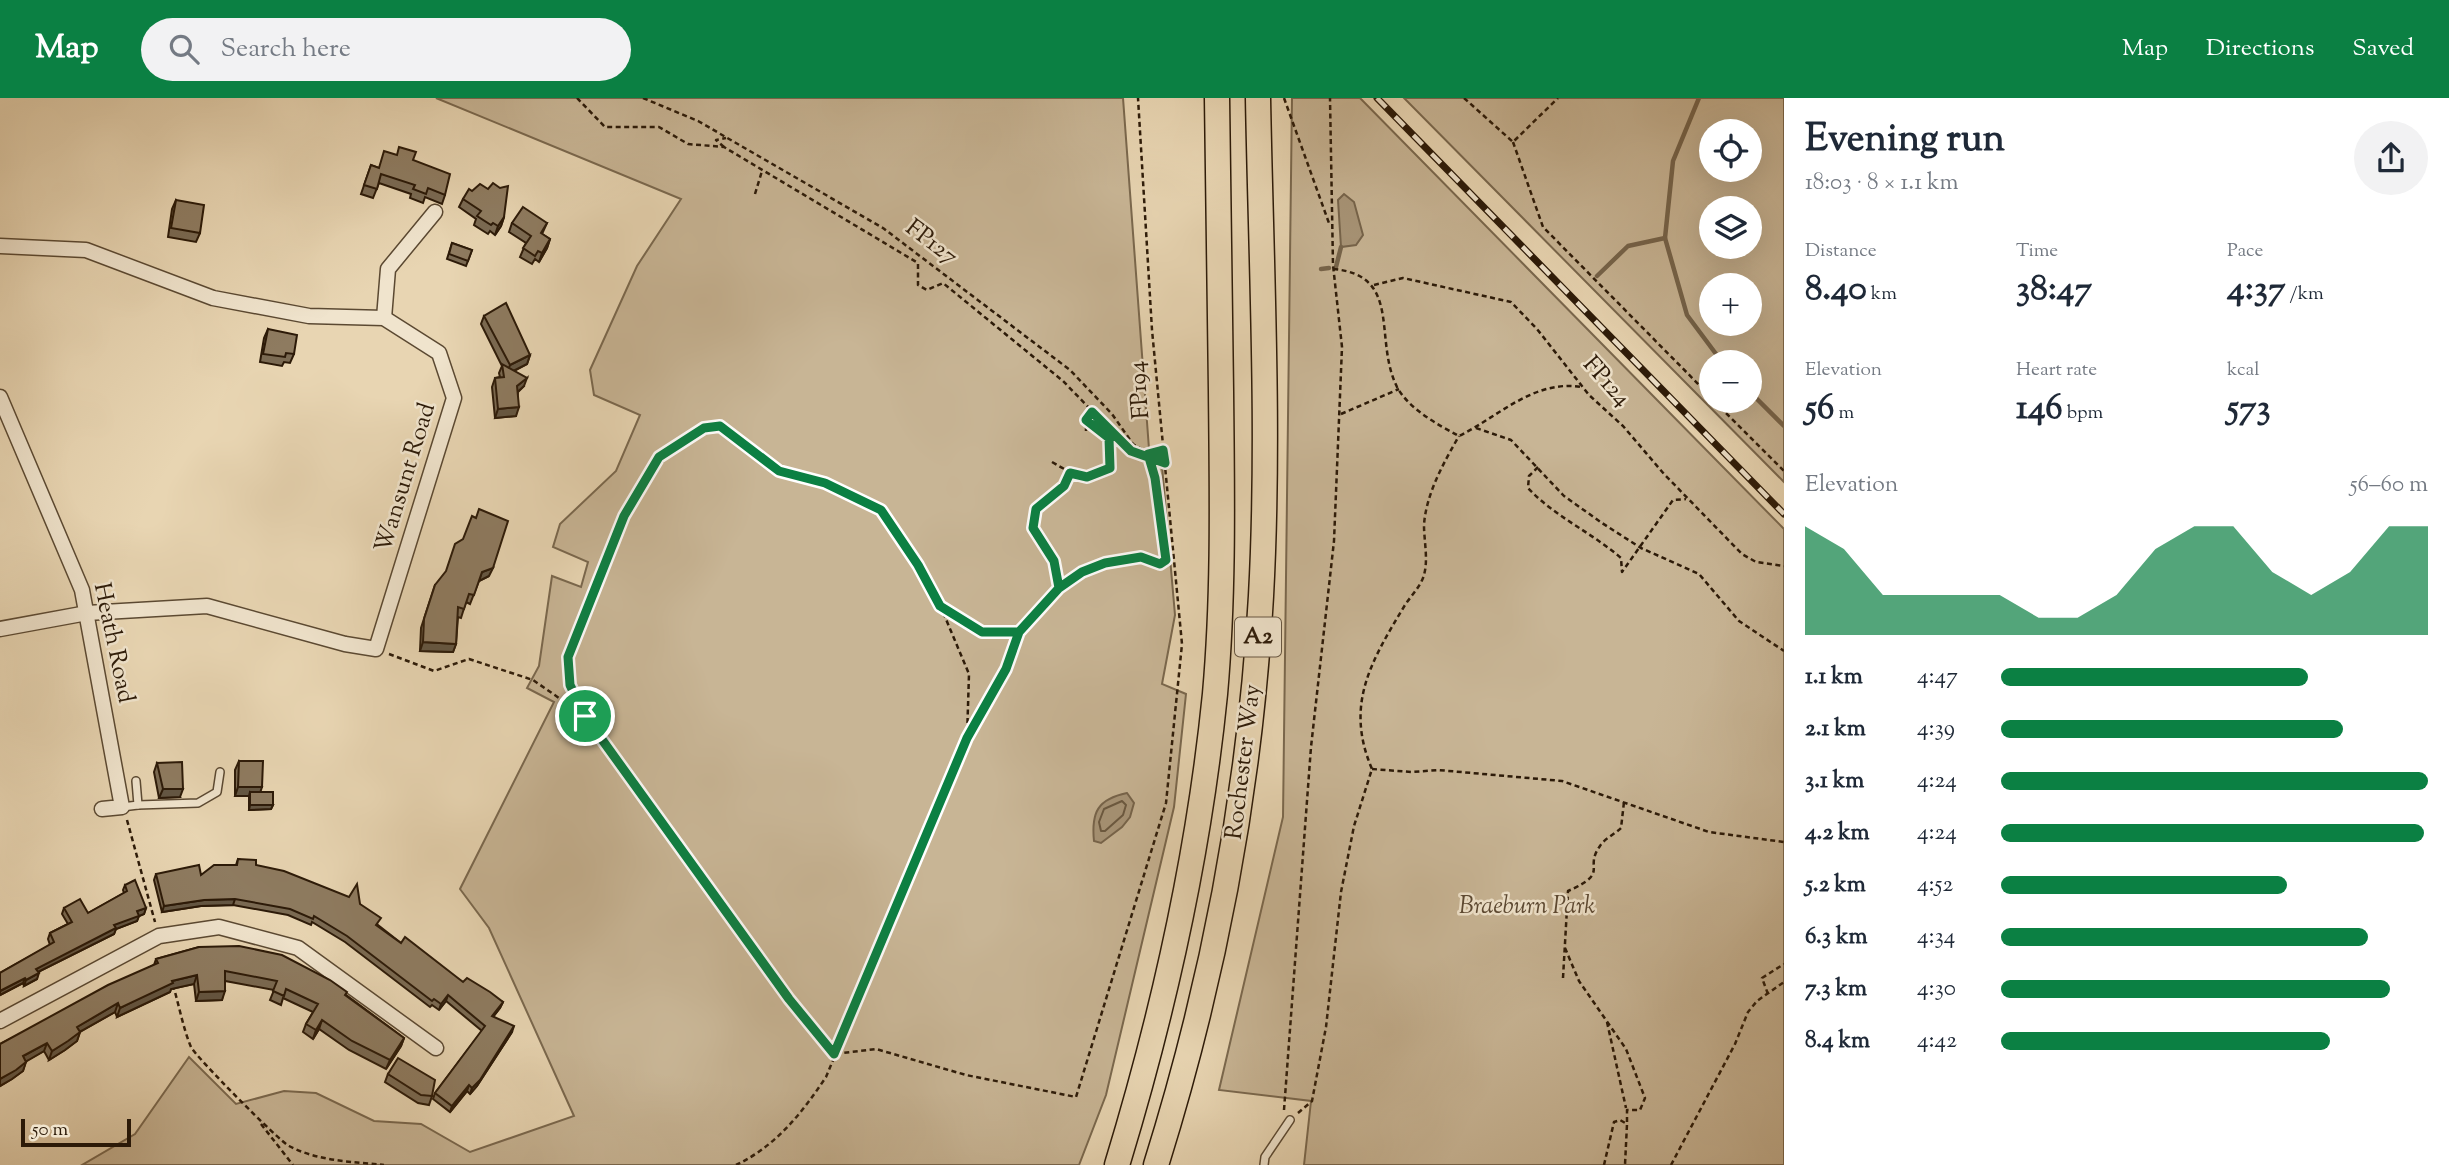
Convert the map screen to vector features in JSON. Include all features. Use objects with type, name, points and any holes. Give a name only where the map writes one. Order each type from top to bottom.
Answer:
[{"type":"highway","name":"Rochester Way","points":[[1117,1165],[1137,1099],[1184,911],[1205,783],[1215,692],[1223,509],[1217,98]]},
{"type":"highway","name":"Rochester Way","points":[[1156,1165],[1204,996],[1242,797],[1253,696],[1264,496],[1268,103]]},
{"type":"street","points":[[0,246],[86,250],[213,298],[309,316],[384,317],[388,269],[435,212]]},
{"type":"street","name":"Wansunt Road","points":[[376,649],[454,398],[439,353],[384,317]]},
{"type":"street","name":"Heath Road","points":[[0,397],[82,590],[122,807]]},
{"type":"street","points":[[0,629],[87,613],[208,606],[376,649]]},
{"type":"street","points":[[102,809],[122,807]]},
{"type":"street","points":[[0,1021],[159,936],[219,927],[298,948],[436,1048]]},
{"type":"lane","points":[[122,807],[205,801],[217,792],[220,772]]},
{"type":"lane","points":[[136,781],[138,805]]},
{"type":"lane","points":[[1264,1165],[1265,1157],[1290,1120]]},
{"type":"path","points":[[576,98],[606,127],[659,128],[688,144],[724,147]]},
{"type":"path","name":"FP127","points":[[642,98],[698,121],[883,229],[1070,370],[1112,414],[1133,444],[1165,463]]},
{"type":"path","name":"FP194","points":[[834,1054],[876,1049],[966,1075],[1076,1097],[1166,803],[1182,644],[1152,330],[1138,98]]},
{"type":"path","points":[[1284,98],[1331,229]]},
{"type":"path","points":[[1283,1131],[1310,761],[1334,541],[1340,415],[1342,347],[1331,229],[1330,98]]},
{"type":"path","points":[[1464,98],[1513,142],[1543,227],[1699,385]]},
{"type":"path","points":[[1513,142],[1558,98]]},
{"type":"path","points":[[1268,103],[1289,113]]},
{"type":"path","points":[[726,138],[716,140],[762,171],[918,263],[918,285],[927,290],[943,283],[1063,381],[1131,451],[1148,454],[1163,450]]},
{"type":"path","points":[[755,194],[762,171]]},
{"type":"path","points":[[1333,270],[1352,271],[1374,285],[1380,298],[1386,351],[1399,389],[1414,407],[1459,436]]},
{"type":"path","name":"FP124","points":[[1374,285],[1403,278],[1511,302],[1559,355],[1582,387],[1742,554],[1756,562],[1784,566]]},
{"type":"path","points":[[1290,1120],[1312,1101],[1326,1027],[1340,892],[1354,826],[1372,769],[1364,751],[1360,716],[1370,665],[1423,577],[1424,522],[1442,467],[1459,436],[1476,428],[1488,416],[1523,397],[1569,385],[1582,387]]},
{"type":"path","points":[[1340,415],[1399,389]]},
{"type":"path","points":[[1086,430],[1086,420],[1092,412]]},
{"type":"path","points":[[1727,413],[1784,471]]},
{"type":"path","points":[[1052,462],[1070,473],[1087,477],[1110,468],[1109,438],[1086,420]]},
{"type":"path","points":[[834,1054],[789,999],[585,716],[570,685],[568,657],[624,516],[659,457],[704,428],[720,426],[779,471],[825,483],[881,510],[918,565],[940,606],[969,674],[967,738]]},
{"type":"path","points":[[1476,428],[1511,440],[1564,496],[1641,548],[1699,574],[1740,621],[1784,651]]},
{"type":"path","points":[[736,1165],[755,1156],[800,1116],[826,1077],[967,738],[1006,669],[1019,632],[1059,588],[1082,572],[1105,563],[1141,557],[1160,564],[1166,560],[1155,478],[1148,454]]},
{"type":"path","points":[[1538,467],[1529,476],[1528,488],[1548,508],[1578,525],[1621,558],[1622,572],[1673,500],[1689,500]]},
{"type":"path","points":[[1059,588],[1054,561],[1033,528],[1036,509],[1064,486],[1070,473]]},
{"type":"path","points":[[940,606],[982,632],[1019,632]]},
{"type":"path","points":[[376,649],[434,671],[469,659],[533,680],[585,716]]},
{"type":"path","points":[[1372,769],[1412,772],[1438,770],[1562,781],[1709,832],[1784,842]]},
{"type":"path","points":[[1563,978],[1565,902],[1569,891],[1591,880],[1595,873],[1596,854],[1600,845],[1621,828],[1624,802]]},
{"type":"path","points":[[128,823],[159,936]]},
{"type":"path","points":[[1565,948],[1579,981],[1626,1049],[1645,1098],[1640,1110],[1627,1110]]},
{"type":"path","points":[[1768,994],[1762,978],[1784,964]]},
{"type":"path","points":[[170,974],[192,1050],[239,1096],[293,1165]]},
{"type":"path","points":[[1671,1165],[1735,1044],[1748,1012],[1784,982]]},
{"type":"path","points":[[1607,1019],[1627,1110],[1625,1165]]},
{"type":"path","points":[[256,1119],[289,1146],[334,1160],[384,1165]]},
{"type":"path","points":[[1604,1165],[1614,1122],[1619,1120],[1627,1124]]},
{"type":"green space","points":[[436,98],[1123,98],[1149,449],[1162,466],[1175,615],[1162,684],[1186,694],[1174,807],[1106,1095],[1079,1165],[82,1165],[135,1134],[189,1057],[236,1104],[284,1091],[316,1093],[374,1121],[421,1124],[470,1152],[574,1116],[489,928],[460,889],[554,702],[527,688],[539,666],[552,576],[581,587],[588,562],[553,547],[560,524],[616,471],[640,415],[594,395],[590,370],[637,266],[681,199]]},
{"type":"green space","name":"Braeburn Park","points":[[1292,98],[1360,98],[1784,529],[1784,1165],[1304,1165],[1311,1101],[1219,1090],[1283,817]]},
{"type":"green space","points":[[1404,98],[1784,98],[1784,482],[1716,413],[1762,413],[1762,350],[1699,350],[1699,396]]},
{"type":"water","points":[[1344,194],[1354,202],[1363,235],[1356,245],[1341,247],[1338,200]]},
{"type":"water","points":[[1127,793],[1134,803],[1130,817],[1122,827],[1101,843],[1094,841],[1094,822],[1098,808],[1109,799]]},
{"type":"building","points":[[399,147],[416,152],[413,160],[450,174],[445,195],[428,188],[426,194],[413,189],[415,185],[381,174],[377,189],[364,185],[371,165],[379,168],[384,151],[397,155]]},
{"type":"building","points":[[493,183],[500,188],[508,186],[504,217],[498,226],[493,223],[491,225],[477,216],[481,211],[463,199],[469,189],[472,191],[480,184],[488,189]]},
{"type":"building","points":[[176,200],[204,205],[200,233],[171,228]]},
{"type":"building","points":[[523,207],[547,223],[541,233],[550,239],[542,253],[538,251],[535,256],[523,248],[531,236],[512,223]]},
{"type":"building","points":[[452,243],[472,250],[468,261],[449,254]]},
{"type":"building","points":[[506,303],[530,355],[510,365],[484,316]]},
{"type":"building","points":[[268,329],[297,335],[294,354],[286,353],[285,357],[263,354]]},
{"type":"building","points":[[502,364],[527,378],[517,386],[519,407],[498,409],[495,378],[504,377]]},
{"type":"building","points":[[479,509],[508,521],[493,568],[482,572],[474,595],[469,594],[464,609],[458,607],[456,644],[423,642],[424,619],[435,585],[446,571],[455,544],[463,539],[472,516],[476,518]]},
{"type":"building","points":[[239,761],[263,761],[262,787],[238,787]]},
{"type":"building","points":[[182,762],[183,789],[163,789],[157,763]]},
{"type":"building","points":[[250,792],[273,792],[273,805],[250,805]]},
{"type":"building","points":[[238,859],[256,860],[256,865],[284,871],[349,897],[357,884],[360,904],[381,918],[376,925],[401,943],[405,937],[463,982],[467,978],[503,1002],[492,1016],[514,1026],[480,1080],[472,1088],[469,1085],[452,1106],[435,1093],[485,1026],[448,995],[441,1004],[434,999],[432,1001],[347,936],[314,916],[313,919],[290,909],[235,899],[164,906],[156,874],[199,865],[201,875],[214,865],[237,865]]},
{"type":"building","points":[[135,880],[146,908],[137,911],[139,916],[114,925],[116,928],[36,969],[39,973],[0,991],[0,973],[54,942],[50,933],[72,922],[64,908],[80,899],[88,913],[127,891],[125,885]]},
{"type":"building","points":[[239,946],[282,955],[347,992],[345,995],[404,1038],[390,1060],[352,1041],[322,1020],[316,1030],[306,1024],[318,1004],[286,989],[284,996],[273,991],[277,981],[225,971],[225,991],[199,992],[197,975],[172,981],[173,983],[120,1008],[118,1003],[77,1027],[80,1032],[52,1051],[47,1043],[23,1056],[26,1062],[0,1079],[0,1044],[108,985],[158,963],[156,959],[199,947]]},
{"type":"building","points":[[398,1058],[435,1080],[432,1096],[421,1095],[388,1074]]},
{"type":"waterway","points":[[1699,98],[1673,161],[1665,238],[1687,315],[1713,350]]},
{"type":"waterway","points":[[1597,276],[1628,246],[1665,238]]},
{"type":"waterway","points":[[1336,267],[1341,247]]},
{"type":"waterway","points":[[1321,269],[1329,268]]},
{"type":"waterway","points":[[1762,404],[1784,426]]},
{"type":"railway","points":[[1377,98],[1784,514]]},
{"type":"route","points":[[585,716],[570,685],[568,657],[624,516],[659,457],[704,428],[720,426],[749,451],[779,471],[825,483],[881,510],[918,565],[940,606],[982,632],[1019,632],[1059,588],[1054,561],[1033,528],[1036,509],[1064,486],[1070,473],[1087,477],[1110,468],[1109,438],[1086,420],[1092,412],[1131,451],[1148,454],[1165,463],[1163,450],[1148,454],[1155,478],[1166,560],[1160,564],[1141,557],[1105,563],[1082,572],[1059,588],[1019,632],[1006,669],[967,738],[834,1054],[789,999],[690,858],[585,716]]}]
